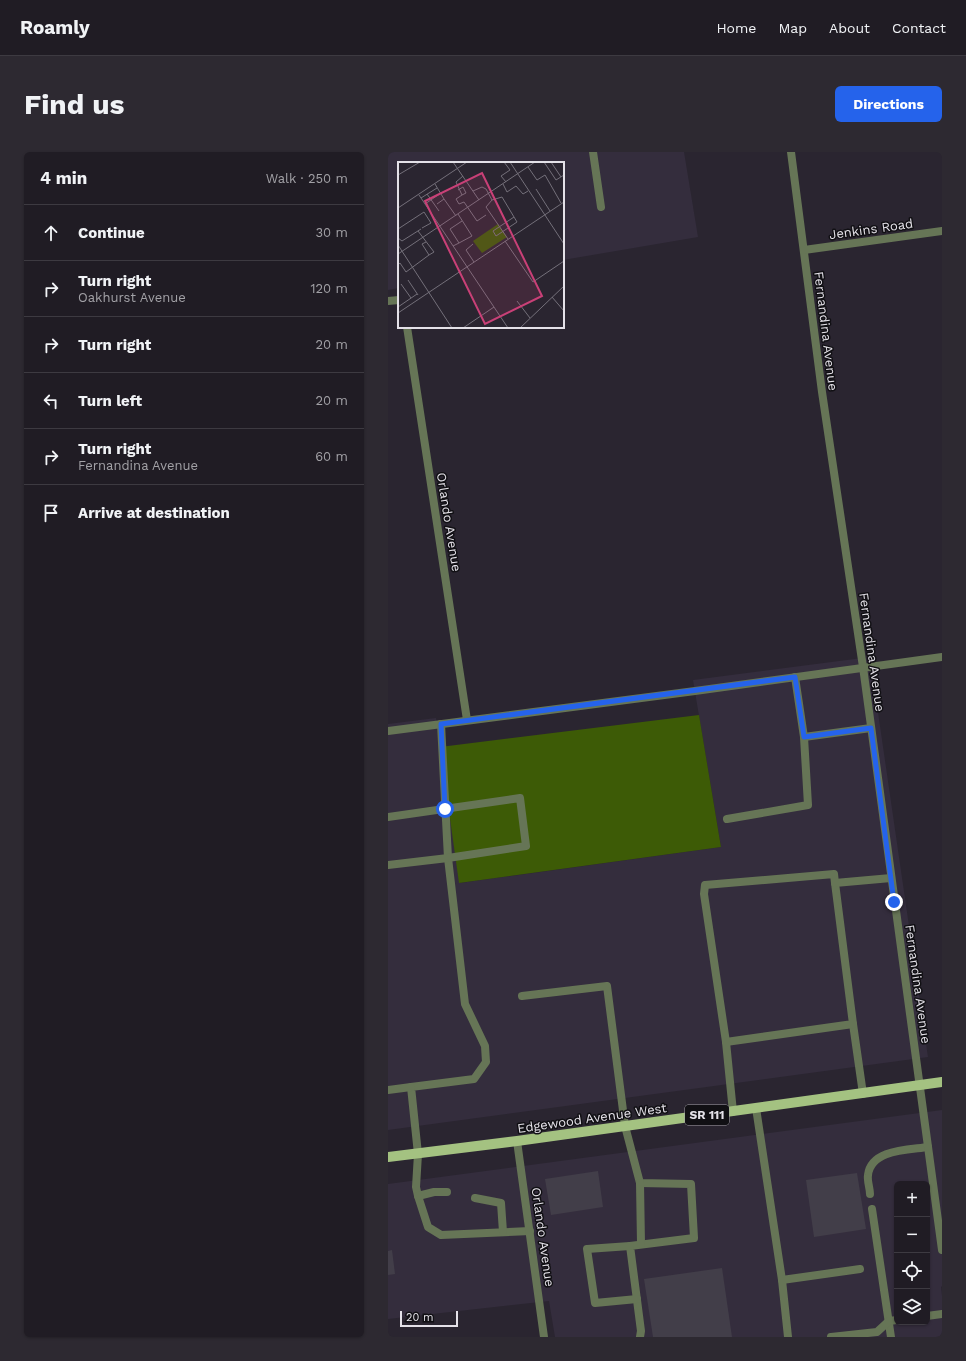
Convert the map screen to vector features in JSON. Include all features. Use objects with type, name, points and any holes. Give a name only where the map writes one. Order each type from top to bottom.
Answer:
[{"type":"main road","name":"Edgewood Avenue West","points":[[388,1158],[733,1112],[942,1082]]},
{"type":"street","points":[[593,152],[601,207]]},
{"type":"street","name":"Fernandina Avenue","points":[[791,152],[822,392],[863,667],[942,1250]]},
{"type":"street","name":"Jenkins Road","points":[[804,250],[942,231]]},
{"type":"street","points":[[388,301],[398,300]]},
{"type":"street","name":"Orlando Avenue","points":[[407,328],[467,720]]},
{"type":"street","points":[[388,731],[942,657]]},
{"type":"street","points":[[727,819],[808,805],[804,737],[795,677]]},
{"type":"street","points":[[388,1090],[474,1079],[486,1062],[485,1046],[465,1004],[448,858],[441,724]]},
{"type":"street","points":[[804,737],[871,728]]},
{"type":"street","points":[[388,817],[520,798],[526,846],[448,858],[388,865]]},
{"type":"street","points":[[733,1112],[726,1042],[704,894],[705,885],[834,874],[863,1094]]},
{"type":"street","points":[[835,883],[891,878]]},
{"type":"street","points":[[522,996],[607,986],[625,1126],[640,1184],[641,1244]]},
{"type":"street","points":[[726,1042],[853,1024]]},
{"type":"street","points":[[411,1087],[418,1154],[416,1186],[428,1227],[441,1235],[530,1231]]},
{"type":"street","points":[[756,1108],[782,1280],[788,1337]]},
{"type":"street","name":"Orlando Avenue","points":[[517,1141],[544,1337]]},
{"type":"street","points":[[870,1194],[868,1175],[871,1167],[877,1159],[887,1153],[928,1147]]},
{"type":"street","points":[[637,1299],[595,1303],[588,1249],[630,1246],[694,1238],[691,1184],[640,1184]]},
{"type":"street","points":[[418,1196],[434,1192],[447,1192]]},
{"type":"street","points":[[475,1198],[501,1203],[503,1232]]},
{"type":"street","points":[[872,1209],[893,1321],[891,1337]]},
{"type":"street","points":[[630,1246],[641,1331],[640,1337]]},
{"type":"street","points":[[782,1280],[860,1269]]},
{"type":"street","points":[[930,1316],[942,1314]]},
{"type":"street","points":[[831,1337],[877,1332],[893,1321]]},
{"type":"shaded area","points":[[388,152],[684,152],[698,237],[564,260],[564,162],[398,162],[398,288],[388,290]]},
{"type":"shaded area","points":[[870,657],[928,1057],[388,1130],[388,724],[436,718],[460,883],[721,847],[693,680]]},
{"type":"shaded area","points":[[942,1110],[942,1337],[555,1337],[549,1301],[388,1319],[388,1184]]},
{"type":"green space","points":[[699,715],[721,847],[459,883],[440,747]]},
{"type":"building","points":[[598,1171],[603,1207],[551,1215],[545,1179]]},
{"type":"building","points":[[857,1173],[866,1229],[814,1237],[806,1180]]},
{"type":"building","points":[[392,1250],[395,1274],[388,1275],[388,1251]]},
{"type":"building","points":[[722,1268],[732,1337],[653,1337],[644,1279]]},
{"type":"route","points":[[445,809],[441,724],[795,677],[804,737],[871,728],[894,902]]}]
